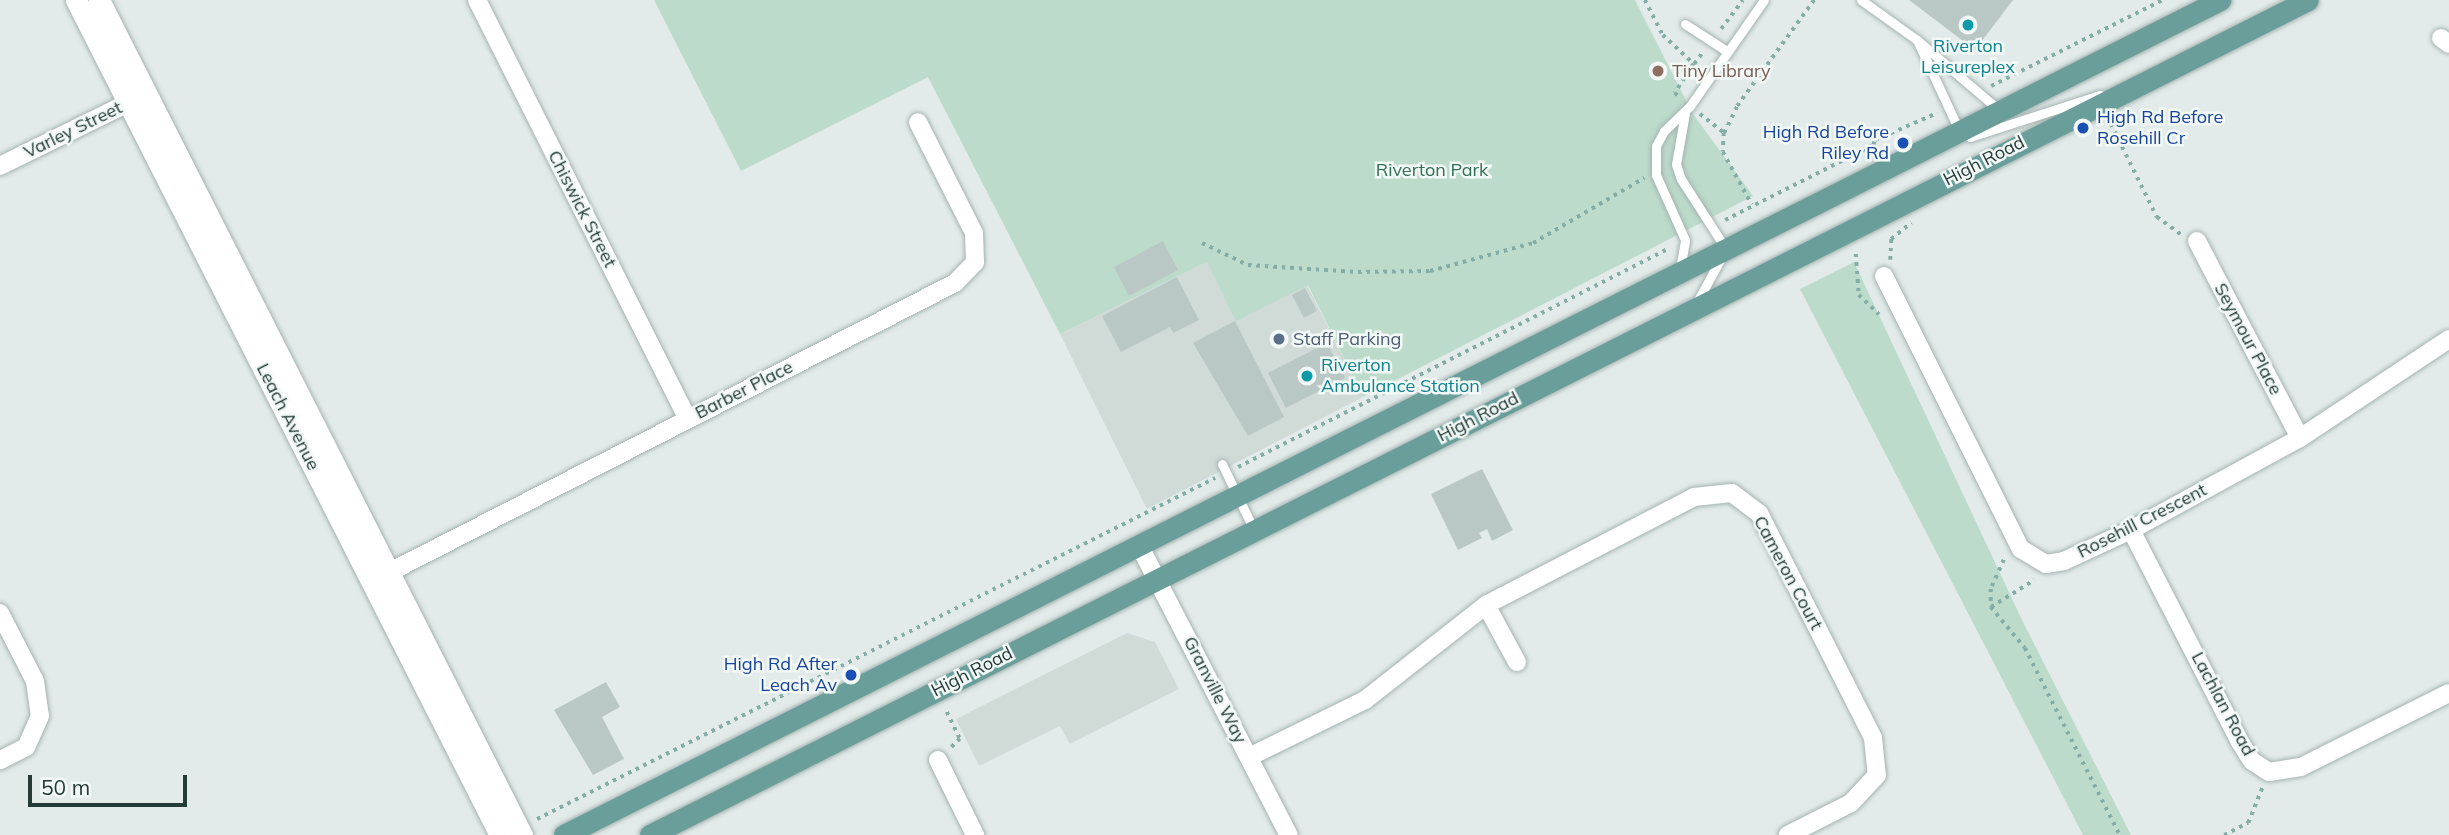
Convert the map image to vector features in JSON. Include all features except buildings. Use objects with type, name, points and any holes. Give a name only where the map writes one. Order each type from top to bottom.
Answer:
[{"type":"main road","name":"High Road","points":[[650,835],[2308,0]]},
{"type":"main road","points":[[564,835],[1726,249],[2207,3]]},
{"type":"street","name":"Leach Avenue","points":[[76,0],[137,99],[380,576],[500,835]]},
{"type":"street","name":"Leach Avenue","points":[[99,0],[137,99]]},
{"type":"street","name":"Chiswick Street","points":[[477,0],[688,419]]},
{"type":"street","name":"Varley Street","points":[[0,166],[137,99]]},
{"type":"street","name":"Barber Place","points":[[380,576],[955,283],[975,262],[974,233],[918,122]]},
{"type":"street","name":"Seymour Place","points":[[2196,241],[2300,438]]},
{"type":"street","points":[[1884,276],[2021,549],[2046,564]]},
{"type":"street","name":"Rosehill Crescent","points":[[2046,564],[2064,561],[2131,530],[2300,438],[2449,339]]},
{"type":"street","name":"Cameron Court","points":[[1250,757],[1365,700],[1486,605],[1694,497],[1732,493],[1759,513],[1873,738],[1877,775],[1851,803],[1788,835]]},
{"type":"street","name":"Lachlan Road","points":[[2131,530],[2240,742],[2252,761],[2269,772],[2301,767],[2449,693]]},
{"type":"street","name":"Granville Way","points":[[1139,545],[1289,835]]},
{"type":"street","name":"Leach Avenue","points":[[380,576],[525,829]]},
{"type":"street","points":[[1486,605],[1517,662]]},
{"type":"street","points":[[0,613],[35,681],[40,716],[26,747],[0,760]]},
{"type":"street","points":[[938,760],[975,835]]},
{"type":"lane","points":[[1680,272],[1685,240],[1656,175],[1656,146],[1664,131],[1685,113],[1725,50],[1764,0]]},
{"type":"lane","points":[[1861,0],[1917,40],[1976,94],[1999,110]]},
{"type":"lane","points":[[1685,24],[1725,50]]},
{"type":"lane","points":[[1917,40],[1959,130],[1970,137],[2147,79]]},
{"type":"lane","points":[[1685,113],[1676,164],[1681,179],[1726,249],[1696,307]]},
{"type":"lane","points":[[1224,469],[1254,530]]},
{"type":"path","points":[[1724,132],[1737,106],[1814,0]]},
{"type":"path","points":[[1976,94],[2163,0]]},
{"type":"path","points":[[1713,226],[1873,145],[1875,140],[1949,107]]},
{"type":"path","points":[[2111,124],[2157,218],[2171,230],[2196,241]]},
{"type":"path","points":[[1202,243],[1248,265],[1357,272],[1430,271],[1533,243],[1644,177],[1656,175]]},
{"type":"path","points":[[1889,248],[1891,239],[1912,225]]},
{"type":"path","points":[[525,829],[1224,469],[1685,240]]},
{"type":"path","points":[[1856,254],[1859,295],[1885,322]]},
{"type":"path","points":[[2004,553],[1991,589],[1991,607],[2025,648],[2120,835]]},
{"type":"path","points":[[1991,607],[2043,574],[2046,564]]},
{"type":"path","points":[[938,760],[960,739],[947,712]]},
{"type":"path","points":[[2224,835],[2248,823],[2269,772]]},
{"type":"shaded area","points":[[1207,262],[1307,285],[1363,397],[1147,509],[1060,334]]},
{"type":"shaded area","points":[[1127,633],[1155,642],[1179,689],[1070,744],[1060,726],[979,766],[956,719]]},
{"type":"green space","name":"Riverton Park","points":[[654,0],[1635,0],[1693,114],[1753,196],[1363,397],[1308,285],[1236,321],[1207,262],[1060,334],[928,77],[741,171]]},
{"type":"green space","points":[[1854,262],[2022,620],[2131,835],[2083,835],[1800,289]]},
{"type":"place","name":"Riverton Leisureplex","points":[[1968,25]]},
{"type":"place","name":"Tiny Library","points":[[1658,71]]},
{"type":"place","name":"High Rd Before Rosehill Cr","points":[[2083,128]]},
{"type":"place","name":"High Rd Before Riley Rd","points":[[1903,143]]},
{"type":"place","name":"Staff Parking","points":[[1279,339]]},
{"type":"place","name":"Riverton Ambulance Station","points":[[1307,376]]},
{"type":"place","name":"High Rd After Leach Av","points":[[851,675]]}]
